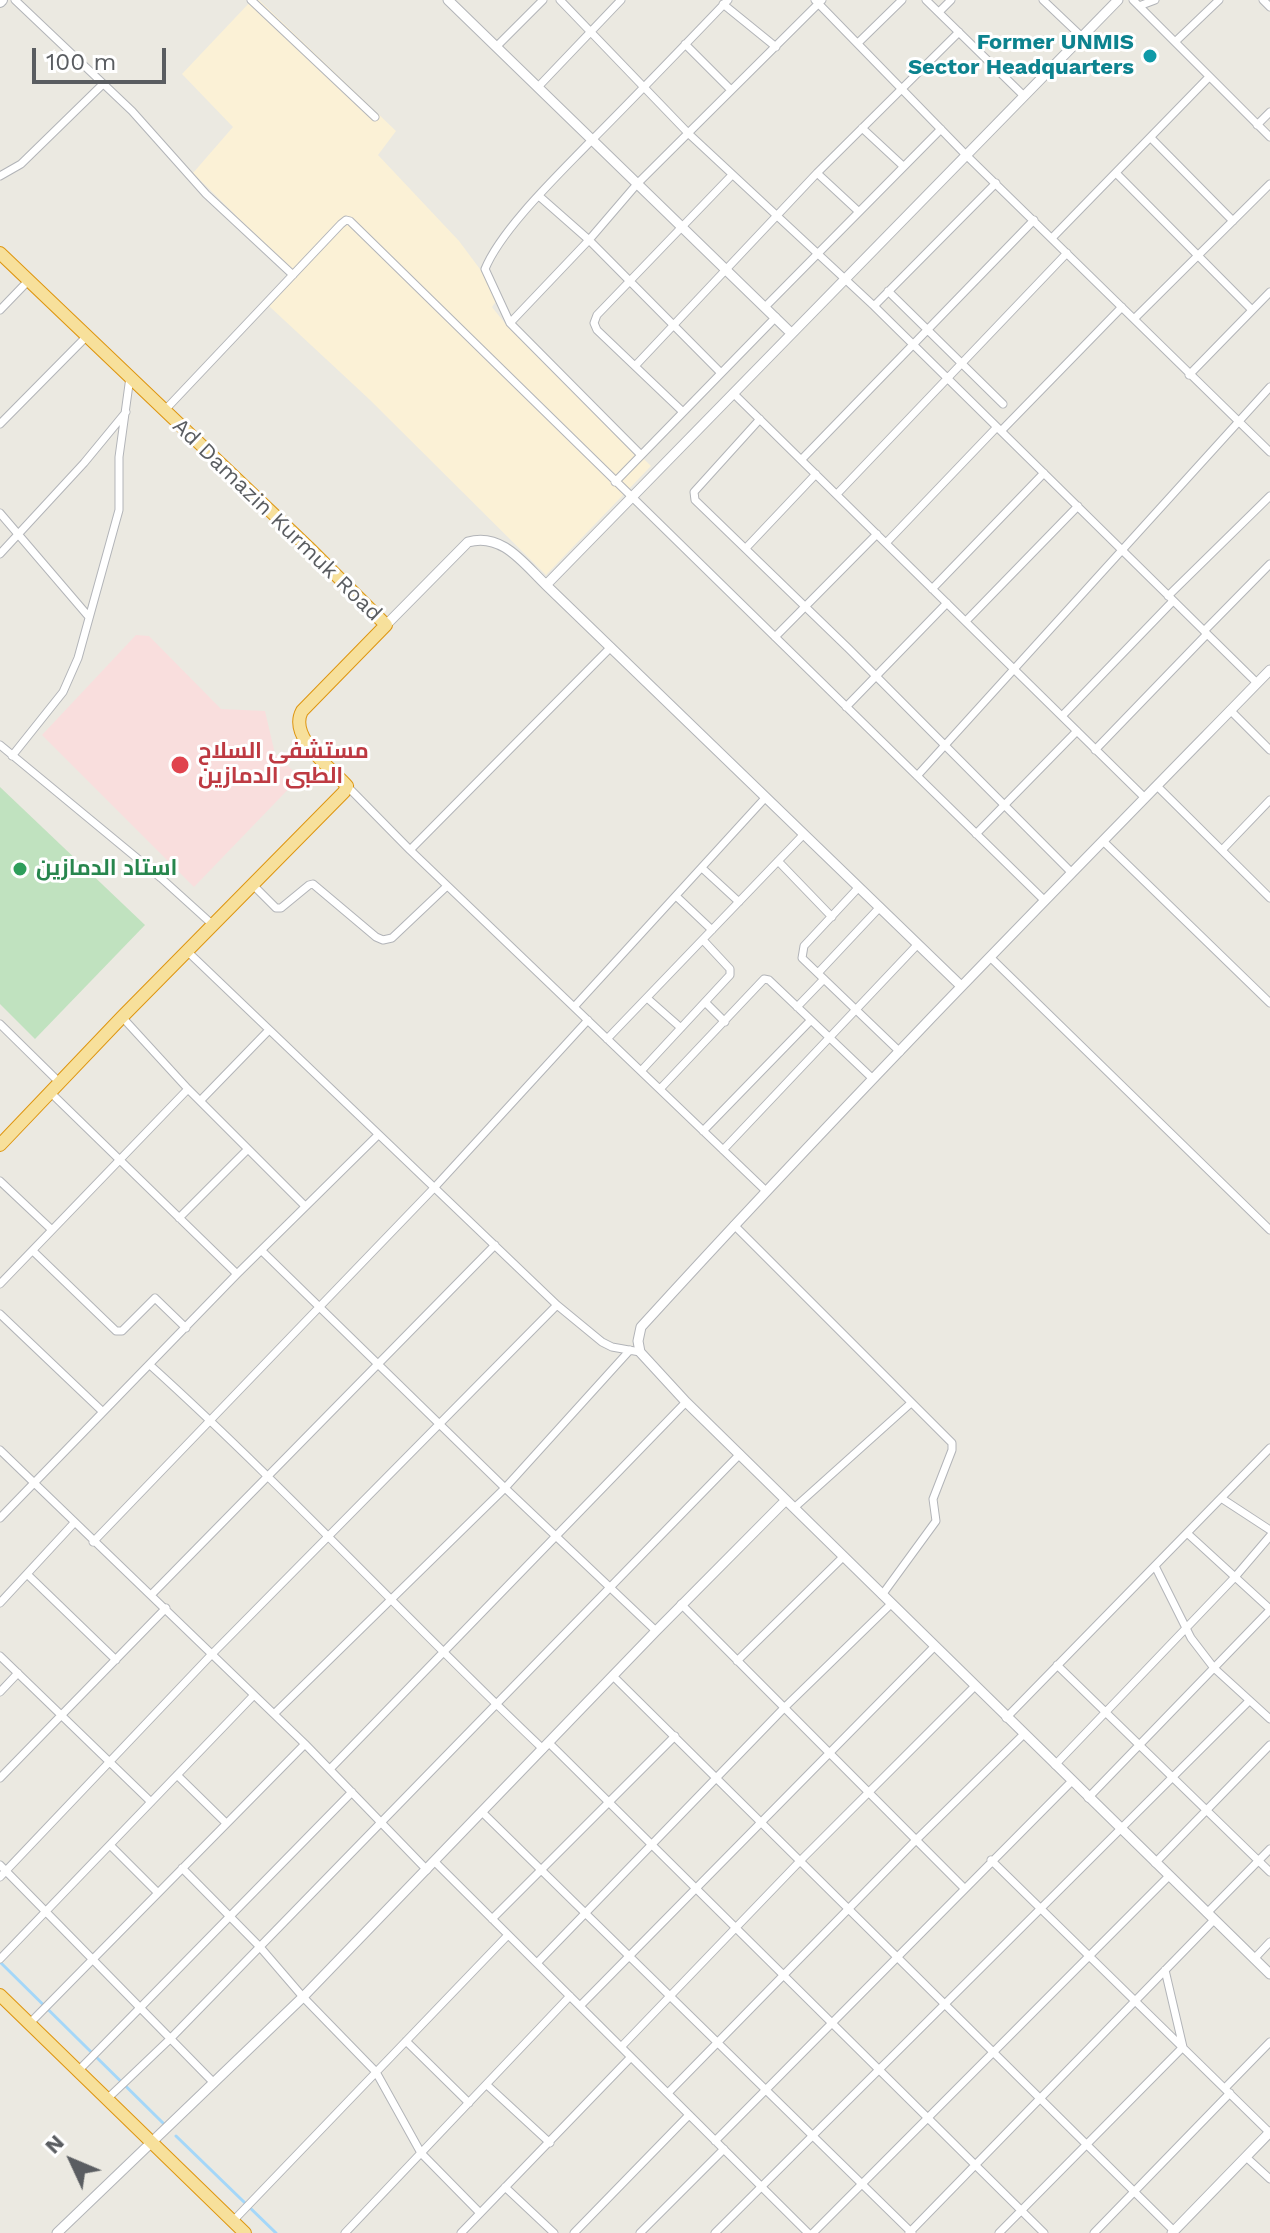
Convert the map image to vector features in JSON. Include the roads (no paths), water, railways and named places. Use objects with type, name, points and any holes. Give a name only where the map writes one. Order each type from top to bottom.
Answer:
[{"type":"highway","name":"Ad Damazin Kurmuk Road","points":[[0,253],[386,625],[298,717],[301,736],[347,786]]},
{"type":"highway","points":[[0,1145],[122,1017],[254,886],[347,786]]},
{"type":"highway","points":[[0,1995],[245,2233]]},
{"type":"street","points":[[15,0],[132,111],[206,194],[293,275]]},
{"type":"street","points":[[251,0],[375,117]]},
{"type":"street","points":[[496,47],[543,0]]},
{"type":"street","points":[[560,0],[689,134],[874,306],[1257,683]]},
{"type":"street","points":[[538,87],[621,0]]},
{"type":"street","points":[[858,43],[902,0]]},
{"type":"street","points":[[926,0],[1024,96]]},
{"type":"street","points":[[939,12],[951,0]]},
{"type":"street","points":[[1043,0],[1082,37]]},
{"type":"street","points":[[546,585],[1118,0]]},
{"type":"street","points":[[1136,3],[1155,0]]},
{"type":"street","points":[[1175,42],[1219,0]]},
{"type":"street","points":[[1263,0],[1270,7]]},
{"type":"street","points":[[510,323],[637,184],[776,47],[818,1],[966,155],[1270,452]]},
{"type":"street","points":[[455,2],[496,47],[791,333]]},
{"type":"street","points":[[641,455],[510,323],[485,269],[506,235],[539,196],[726,2],[776,47]]},
{"type":"street","points":[[1136,3],[1270,137]]},
{"type":"street","points":[[635,366],[817,173],[959,32]]},
{"type":"street","points":[[685,44],[731,90]]},
{"type":"street","points":[[1052,238],[1209,77]]},
{"type":"street","points":[[0,176],[21,164],[103,84]]},
{"type":"street","points":[[1257,125],[1270,112]]},
{"type":"street","points":[[862,128],[903,166]]},
{"type":"street","points":[[765,307],[941,129]]},
{"type":"street","points":[[1151,138],[1233,221]]},
{"type":"street","points":[[817,173],[858,211]]},
{"type":"street","points":[[1116,173],[1252,310]]},
{"type":"street","points":[[683,412],[597,330],[594,323],[597,315],[732,175]]},
{"type":"street","points":[[874,306],[996,183]]},
{"type":"street","points":[[1134,319],[1270,184]]},
{"type":"street","points":[[539,196],[589,240],[721,373]]},
{"type":"street","points":[[802,459],[1034,220]]},
{"type":"street","points":[[165,410],[341,224],[350,221],[1045,901]]},
{"type":"street","points":[[837,494],[1067,253]]},
{"type":"street","points":[[0,310],[29,280]]},
{"type":"street","points":[[888,291],[1003,404]]},
{"type":"street","points":[[1189,375],[1270,292]]},
{"type":"street","points":[[886,543],[1122,307]]},
{"type":"street","points":[[615,482],[776,317]]},
{"type":"street","points":[[0,424],[87,336]]},
{"type":"street","points":[[12,756],[63,692],[78,658],[119,510],[119,457],[130,377]]},
{"type":"street","points":[[917,776],[1270,387]]},
{"type":"street","points":[[733,393],[1145,798]]},
{"type":"street","points":[[0,554],[127,411]]},
{"type":"street","points":[[760,419],[694,492],[695,500],[1072,873]]},
{"type":"street","points":[[932,589],[1044,473]]},
{"type":"street","points":[[746,548],[816,474]]},
{"type":"street","points":[[1062,716],[1270,496]]},
{"type":"street","points":[[966,621],[1078,506]]},
{"type":"street","points":[[0,513],[89,617]]},
{"type":"street","points":[[775,637],[877,534]]},
{"type":"street","points":[[386,625],[468,542],[482,538],[509,550],[961,986]]},
{"type":"street","points":[[1095,750],[1270,564]]},
{"type":"street","points":[[846,707],[947,603]]},
{"type":"street","points":[[410,850],[611,647]]},
{"type":"street","points":[[274,1714],[505,1488],[635,1351],[641,1327],[734,1225],[961,986],[1270,670]]},
{"type":"street","points":[[1230,710],[1270,750]]},
{"type":"street","points":[[976,834],[1077,731]]},
{"type":"street","points":[[0,745],[213,925]]},
{"type":"street","points":[[347,786],[447,886],[766,1191]]},
{"type":"street","points":[[1157,786],[1270,898]]},
{"type":"street","points":[[574,1007],[766,797]]},
{"type":"street","points":[[1223,849],[1270,800]]},
{"type":"street","points":[[607,1039],[804,834]]},
{"type":"street","points":[[1103,841],[1270,1003]]},
{"type":"street","points":[[778,861],[832,917]]},
{"type":"street","points":[[702,868],[739,902]]},
{"type":"street","points":[[254,886],[276,908],[281,908],[313,884],[383,940],[392,938],[447,886]]},
{"type":"street","points":[[859,887],[804,946],[802,958],[900,1052]]},
{"type":"street","points":[[676,896],[712,930]]},
{"type":"street","points":[[797,1007],[880,907]]},
{"type":"street","points":[[641,1071],[731,972],[703,940]]},
{"type":"street","points":[[723,1150],[918,944]]},
{"type":"street","points":[[187,951],[557,1305],[602,1342],[635,1351],[974,1687],[1270,1974]]},
{"type":"street","points":[[990,957],[1270,1230]]},
{"type":"street","points":[[660,1089],[764,979],[769,980],[873,1079]]},
{"type":"street","points":[[647,998],[681,1028]]},
{"type":"street","points":[[705,1002],[725,1022]]},
{"type":"street","points":[[122,1017],[188,1089],[305,1206]]},
{"type":"street","points":[[93,1542],[434,1188],[588,1020]]},
{"type":"street","points":[[703,1131],[811,1020]]},
{"type":"street","points":[[0,1024],[120,1160],[237,1274]]},
{"type":"street","points":[[200,1101],[268,1031]]},
{"type":"street","points":[[0,1284],[188,1089]]},
{"type":"street","points":[[0,1518],[237,1274],[378,1135]]},
{"type":"street","points":[[179,1218],[248,1149]]},
{"type":"street","points":[[0,1181],[52,1230]]},
{"type":"street","points":[[734,1225],[948,1438],[952,1450],[933,1499],[936,1521],[882,1595]]},
{"type":"street","points":[[152,1594],[495,1245]]},
{"type":"street","points":[[33,1251],[116,1331],[122,1331],[155,1298],[186,1328]]},
{"type":"street","points":[[262,1251],[656,1631]]},
{"type":"street","points":[[214,2083],[46,1911],[2,1871],[557,1305]]},
{"type":"street","points":[[0,1314],[103,1412]]},
{"type":"street","points":[[150,1365],[212,1420],[496,1705],[608,1801],[1044,2233]]},
{"type":"street","points":[[330,1769],[686,1402]]},
{"type":"street","points":[[794,1508],[911,1403]]},
{"type":"street","points":[[1006,1718],[1270,1448]]},
{"type":"street","points":[[0,1450],[305,1744],[427,1870]]},
{"type":"street","points":[[106,2100],[170,2039],[740,1454]]},
{"type":"street","points":[[1221,1498],[1270,1530]]},
{"type":"street","points":[[57,2233],[303,1997],[681,1604],[786,1500]]},
{"type":"street","points":[[0,1603],[74,1523]]},
{"type":"street","points":[[1088,1798],[1270,1610],[1187,1533]]},
{"type":"street","points":[[1055,1765],[1235,1577],[1270,1536]]},
{"type":"street","points":[[737,1661],[843,1557]]},
{"type":"street","points":[[1155,1566],[1185,1628],[1214,1668],[1270,1719]]},
{"type":"street","points":[[28,1575],[116,1660]]},
{"type":"street","points":[[681,1604],[963,1887]]},
{"type":"street","points":[[537,1963],[784,1708],[891,1604]]},
{"type":"street","points":[[0,1778],[166,1608]]},
{"type":"street","points":[[580,2006],[934,1647]]},
{"type":"street","points":[[0,1656],[151,1802]]},
{"type":"street","points":[[1057,1665],[1270,1872]]},
{"type":"street","points":[[0,1692],[18,1673]]},
{"type":"street","points":[[613,1676],[1173,2232],[1270,2133],[991,1860]]},
{"type":"street","points":[[621,2047],[735,1927],[974,1687]]},
{"type":"street","points":[[0,1959],[254,1695]]},
{"type":"street","points":[[715,2233],[1249,1701]]},
{"type":"street","points":[[668,2093],[1023,1735]]},
{"type":"street","points":[[492,1919],[675,1736]]},
{"type":"street","points":[[29,2024],[305,1744]]},
{"type":"street","points":[[1155,1863],[1270,1745]]},
{"type":"street","points":[[177,1775],[226,1823]]},
{"type":"street","points":[[715,2141],[963,1887],[1071,1782]]},
{"type":"street","points":[[78,2071],[352,1792]]},
{"type":"street","points":[[483,1813],[911,2233],[1165,1970],[1270,1849]]},
{"type":"street","points":[[110,1845],[157,1892]]},
{"type":"street","points":[[434,1861],[810,2233],[1169,1876]]},
{"type":"street","points":[[182,1868],[376,2072],[421,2153],[480,2213]]},
{"type":"street","points":[[233,2221],[508,1935]]},
{"type":"street","points":[[1254,1959],[1270,1942]]},
{"type":"street","points":[[1165,1970],[1183,2047]]},
{"type":"street","points":[[345,2233],[570,1996]]},
{"type":"street","points":[[406,2041],[469,2103]]},
{"type":"street","points":[[1094,2233],[1270,2042]]},
{"type":"street","points":[[999,2233],[1183,2047]]},
{"type":"street","points":[[461,2233],[631,2057]]},
{"type":"street","points":[[487,2085],[550,2143]]},
{"type":"street","points":[[574,2233],[689,2115]]},
{"type":"street","points":[[640,2233],[724,2149]]},
{"type":"street","points":[[1246,2157],[1270,2179]]},
{"type":"street","points":[[505,2187],[554,2233]]},
{"type":"waterway","points":[[0,1962],[163,2123]]},
{"type":"waterway","points":[[176,2136],[276,2233]]},
{"type":"place","name":"Former UNMIS Sector Headquarters","points":[[1150,56]]},
{"type":"place","name":"مستشفى السلاح الطبى الدمازين","points":[[180,765]]},
{"type":"place","name":"استاد الدمازين","points":[[20,869]]}]
